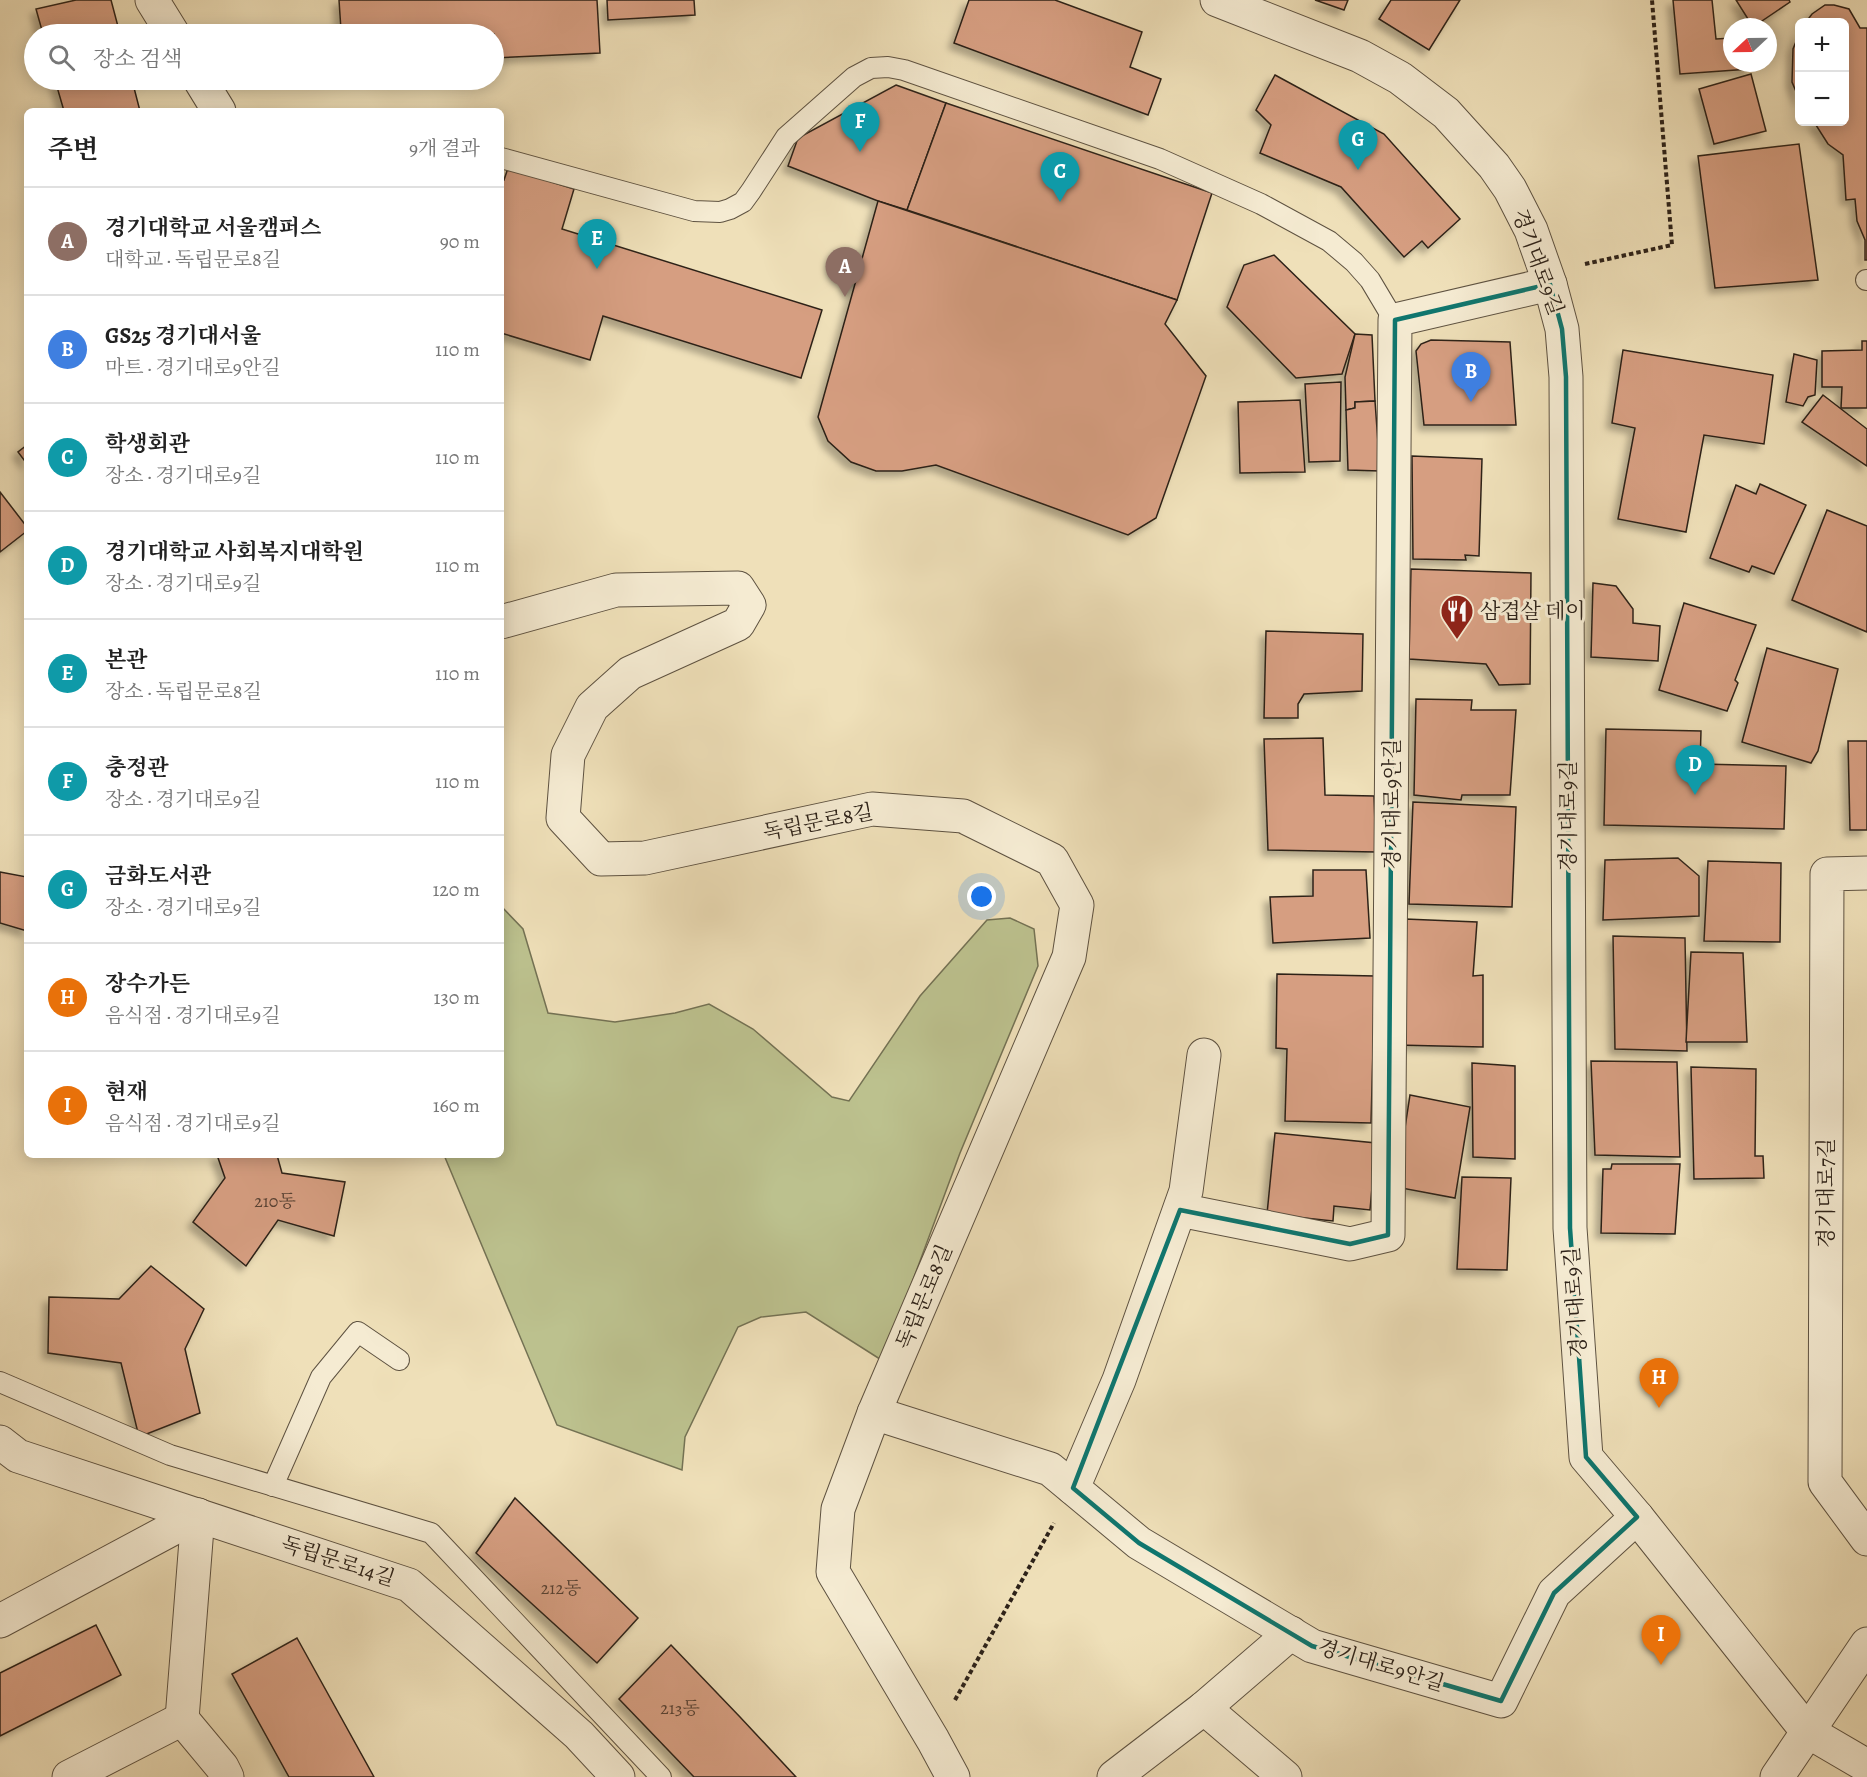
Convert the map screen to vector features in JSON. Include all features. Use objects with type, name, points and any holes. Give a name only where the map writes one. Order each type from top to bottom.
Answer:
[{"type":"street","points":[[152,0],[167,24]]},
{"type":"street","name":"경기대로9길","points":[[1217,0],[1360,56],[1400,78],[1446,113],[1494,166],[1510,189],[1531,230],[1550,284],[1562,329],[1566,377],[1570,1228],[1586,1456],[1807,1731]]},
{"type":"street","points":[[206,90],[217,108]]},
{"type":"street","points":[[1395,322],[1395,320],[1550,284]]},
{"type":"street","name":"경기대로9안길","points":[[1180,1210],[1350,1244],[1388,1235],[1395,322]]},
{"type":"street","name":"독립문로8길","points":[[504,621],[616,590],[738,588],[749,605],[738,624],[630,673],[592,707],[568,755],[563,818],[601,859],[645,858],[872,809],[963,816],[1052,860],[1077,905],[1070,957],[874,1413],[838,1509],[833,1572],[953,1777]]},
{"type":"street","name":"경기대로7길","points":[[1867,873],[1827,873],[1825,1482],[1867,1540]]},
{"type":"street","points":[[1073,1488],[1119,1380],[1186,1191],[1204,1055]]},
{"type":"street","name":"경기대로9안길","points":[[874,1413],[1050,1468],[1139,1543],[1312,1646],[1501,1701],[1554,1593],[1637,1517]]},
{"type":"street","name":"독립문로14길","points":[[0,1442],[18,1456],[410,1585],[579,1735],[618,1777]]},
{"type":"street","points":[[0,1621],[198,1515]]},
{"type":"street","points":[[198,1515],[182,1719],[222,1767],[227,1777]]},
{"type":"street","points":[[1114,1777],[1204,1708],[1292,1634]]},
{"type":"street","points":[[1778,1777],[1867,1644]]},
{"type":"street","points":[[1204,1708],[1285,1777]]},
{"type":"street","points":[[69,1777],[182,1719]]},
{"type":"street","points":[[1807,1731],[1867,1738]]},
{"type":"street","points":[[1807,1731],[1867,1766]]},
{"type":"lane","points":[[504,159],[694,211],[720,212],[742,202],[752,191],[786,137],[854,77],[871,68],[888,66],[1160,159],[1262,204],[1329,241],[1354,262],[1370,280],[1395,322]]},
{"type":"lane","points":[[273,1486],[321,1377],[358,1332],[399,1360]]},
{"type":"lane","points":[[0,1382],[170,1455],[431,1533],[661,1777]]},
{"type":"path","points":[[1550,284],[1582,265],[1672,244],[1652,0]]},
{"type":"path","points":[[933,1740],[1073,1488]]},
{"type":"highlighted area","points":[[1550,284],[1562,329],[1566,377],[1570,1228],[1586,1457],[1637,1517],[1554,1593],[1501,1701],[1312,1646],[1139,1543],[1073,1488],[1180,1210],[1350,1244],[1388,1235],[1395,320]]},
{"type":"green space","points":[[504,909],[523,929],[548,1013],[615,1022],[675,1013],[709,1004],[753,1029],[832,1097],[849,1101],[920,996],[987,920],[1010,918],[1034,929],[1038,966],[960,1153],[883,1361],[806,1312],[761,1317],[738,1327],[685,1437],[682,1470],[557,1425],[445,1158],[504,1158]]},
{"type":"building","points":[[76,0],[111,0],[117,24],[40,24],[36,9]]},
{"type":"building","points":[[339,0],[597,0],[600,53],[504,58],[504,24],[341,24]]},
{"type":"building","points":[[607,0],[694,0],[695,15],[608,20]]},
{"type":"building","points":[[969,0],[1055,0],[1142,32],[1130,67],[1161,79],[1148,115],[954,43]]},
{"type":"building","points":[[1315,0],[1348,0],[1344,10]]},
{"type":"building","points":[[1391,0],[1460,0],[1429,50],[1379,19]]},
{"type":"building","points":[[1673,0],[1712,0],[1716,39],[1723,39],[1723,71],[1680,74]]},
{"type":"building","points":[[1736,0],[1789,0],[1790,2],[1766,18],[1747,18]]},
{"type":"building","points":[[1825,5],[1834,5],[1849,9],[1860,28],[1867,28],[1867,260],[1865,260],[1865,240],[1857,221],[1855,199],[1846,200],[1843,155],[1828,144],[1817,126],[1849,126],[1849,18],[1809,18]]},
{"type":"building","points":[[1795,44],[1795,89],[1792,82]]},
{"type":"building","points":[[1751,74],[1766,131],[1714,144],[1699,89]]},
{"type":"building","points":[[1275,75],[1384,134],[1460,219],[1428,248],[1422,241],[1404,257],[1341,187],[1260,153],[1271,125],[1256,110]]},
{"type":"building","points":[[896,85],[946,103],[907,210],[788,166],[798,138]]},
{"type":"building","points":[[58,90],[135,90],[139,108],[63,108]]},
{"type":"building","points":[[946,103],[1212,193],[1177,300],[907,210]]},
{"type":"building","points":[[1799,144],[1818,280],[1715,288],[1698,156]]},
{"type":"building","points":[[508,168],[574,189],[562,229],[822,310],[801,378],[603,316],[590,360],[504,334],[504,180]]},
{"type":"building","points":[[878,201],[1177,300],[1165,324],[1206,376],[1156,518],[1128,535],[936,465],[902,471],[876,471],[851,462],[828,441],[818,417]]},
{"type":"building","points":[[1274,255],[1355,334],[1342,374],[1296,378],[1227,307],[1244,265]]},
{"type":"building","points":[[1355,334],[1372,335],[1375,401],[1355,402],[1355,408],[1346,410],[1345,377]]},
{"type":"building","points":[[1431,340],[1510,342],[1516,425],[1424,425],[1416,351],[1421,344]]},
{"type":"building","points":[[1862,341],[1867,341],[1867,408],[1841,408],[1842,387],[1822,387],[1822,351],[1862,350]]},
{"type":"building","points":[[1623,350],[1773,375],[1764,444],[1704,435],[1686,532],[1618,519],[1635,428],[1612,423]]},
{"type":"building","points":[[1794,354],[1817,360],[1815,395],[1808,397],[1803,406],[1786,402]]},
{"type":"building","points":[[1341,382],[1340,461],[1309,462],[1305,384]]},
{"type":"building","points":[[1823,395],[1867,429],[1867,466],[1802,422]]},
{"type":"building","points":[[1300,400],[1305,472],[1240,473],[1238,402]]},
{"type":"building","points":[[1375,401],[1380,471],[1348,470],[1346,410],[1355,408],[1355,402]]},
{"type":"building","points":[[24,447],[24,460],[18,452]]},
{"type":"building","points":[[1412,456],[1482,459],[1479,556],[1465,555],[1466,560],[1413,559]]},
{"type":"building","points":[[1760,484],[1806,505],[1774,574],[1752,566],[1749,572],[1710,558],[1736,485],[1756,494]]},
{"type":"building","points":[[0,492],[24,523],[24,533],[0,552]]},
{"type":"building","points":[[1827,510],[1867,526],[1867,632],[1792,600]]},
{"type":"building","points":[[1411,569],[1531,573],[1530,684],[1499,685],[1486,664],[1409,659]]},
{"type":"building","points":[[1593,583],[1616,586],[1633,609],[1633,623],[1660,626],[1658,661],[1591,657]]},
{"type":"building","points":[[1684,603],[1756,625],[1735,680],[1738,683],[1727,711],[1659,690]]},
{"type":"building","points":[[1266,631],[1363,634],[1362,691],[1304,694],[1298,704],[1298,718],[1264,718]]},
{"type":"building","points":[[1767,648],[1838,669],[1818,751],[1811,763],[1742,742]]},
{"type":"building","points":[[1416,699],[1472,700],[1471,710],[1516,710],[1510,795],[1462,795],[1461,800],[1414,795]]},
{"type":"building","points":[[1606,729],[1701,731],[1700,764],[1786,766],[1784,829],[1604,825]]},
{"type":"building","points":[[1323,738],[1325,795],[1374,796],[1376,852],[1268,850],[1264,739]]},
{"type":"building","points":[[1848,741],[1867,741],[1867,830],[1850,830]]},
{"type":"building","points":[[1413,802],[1516,807],[1512,907],[1409,904]]},
{"type":"building","points":[[1678,858],[1699,876],[1699,916],[1603,920],[1605,860]]},
{"type":"building","points":[[1708,861],[1781,863],[1780,942],[1704,941]]},
{"type":"building","points":[[1313,870],[1366,870],[1370,938],[1273,943],[1270,897],[1313,896]]},
{"type":"building","points":[[0,872],[24,876],[24,930],[0,923]]},
{"type":"building","points":[[1405,919],[1477,922],[1473,976],[1483,975],[1483,1047],[1396,1045]]},
{"type":"building","points":[[1613,936],[1685,938],[1687,1051],[1615,1049]]},
{"type":"building","points":[[1691,952],[1743,953],[1747,1042],[1686,1042]]},
{"type":"building","points":[[1277,974],[1375,976],[1371,1123],[1285,1121],[1287,1049],[1276,1048]]},
{"type":"building","points":[[1591,1061],[1677,1062],[1680,1157],[1595,1155]]},
{"type":"building","points":[[1472,1063],[1515,1066],[1515,1159],[1473,1157]]},
{"type":"building","points":[[1691,1067],[1756,1069],[1755,1156],[1763,1156],[1764,1178],[1694,1179]]},
{"type":"building","points":[[1410,1095],[1470,1107],[1455,1198],[1396,1187]]},
{"type":"building","points":[[1275,1133],[1376,1143],[1370,1210],[1334,1206],[1333,1221],[1267,1214]]},
{"type":"building","points":[[218,1158],[278,1158],[282,1173],[345,1182],[334,1236],[278,1220],[246,1266],[193,1222],[225,1178]]},
{"type":"building","points":[[1612,1164],[1680,1164],[1675,1234],[1601,1233],[1603,1169],[1611,1169]]},
{"type":"building","points":[[1462,1177],[1511,1178],[1507,1270],[1457,1269]]},
{"type":"building","points":[[151,1266],[204,1309],[185,1349],[200,1413],[139,1437],[121,1363],[48,1353],[49,1297],[119,1299]]},
{"type":"building","points":[[515,1498],[638,1618],[597,1663],[476,1553]]},
{"type":"building","points":[[96,1625],[121,1675],[0,1736],[0,1673]]},
{"type":"building","points":[[297,1638],[374,1777],[289,1777],[232,1674]]},
{"type":"building","points":[[671,1645],[796,1777],[694,1777],[619,1699]]},
{"type":"place","name":"충정관","points":[[860,152]]},
{"type":"place","name":"금화도서관","points":[[1358,170]]},
{"type":"place","name":"학생회관","points":[[1060,202]]},
{"type":"place","name":"본관","points":[[597,269]]},
{"type":"place","name":"경기대학교 서울캠퍼스","points":[[845,297]]},
{"type":"place","name":"GS25 경기대서울","points":[[1471,402]]},
{"type":"place","name":"삼겹살 데이","points":[[1457,640]]},
{"type":"place","name":"경기대학교 사회복지대학원","points":[[1695,795]]},
{"type":"place","name":"장수가든","points":[[1659,1408]]},
{"type":"place","name":"현재","points":[[1661,1665]]}]
